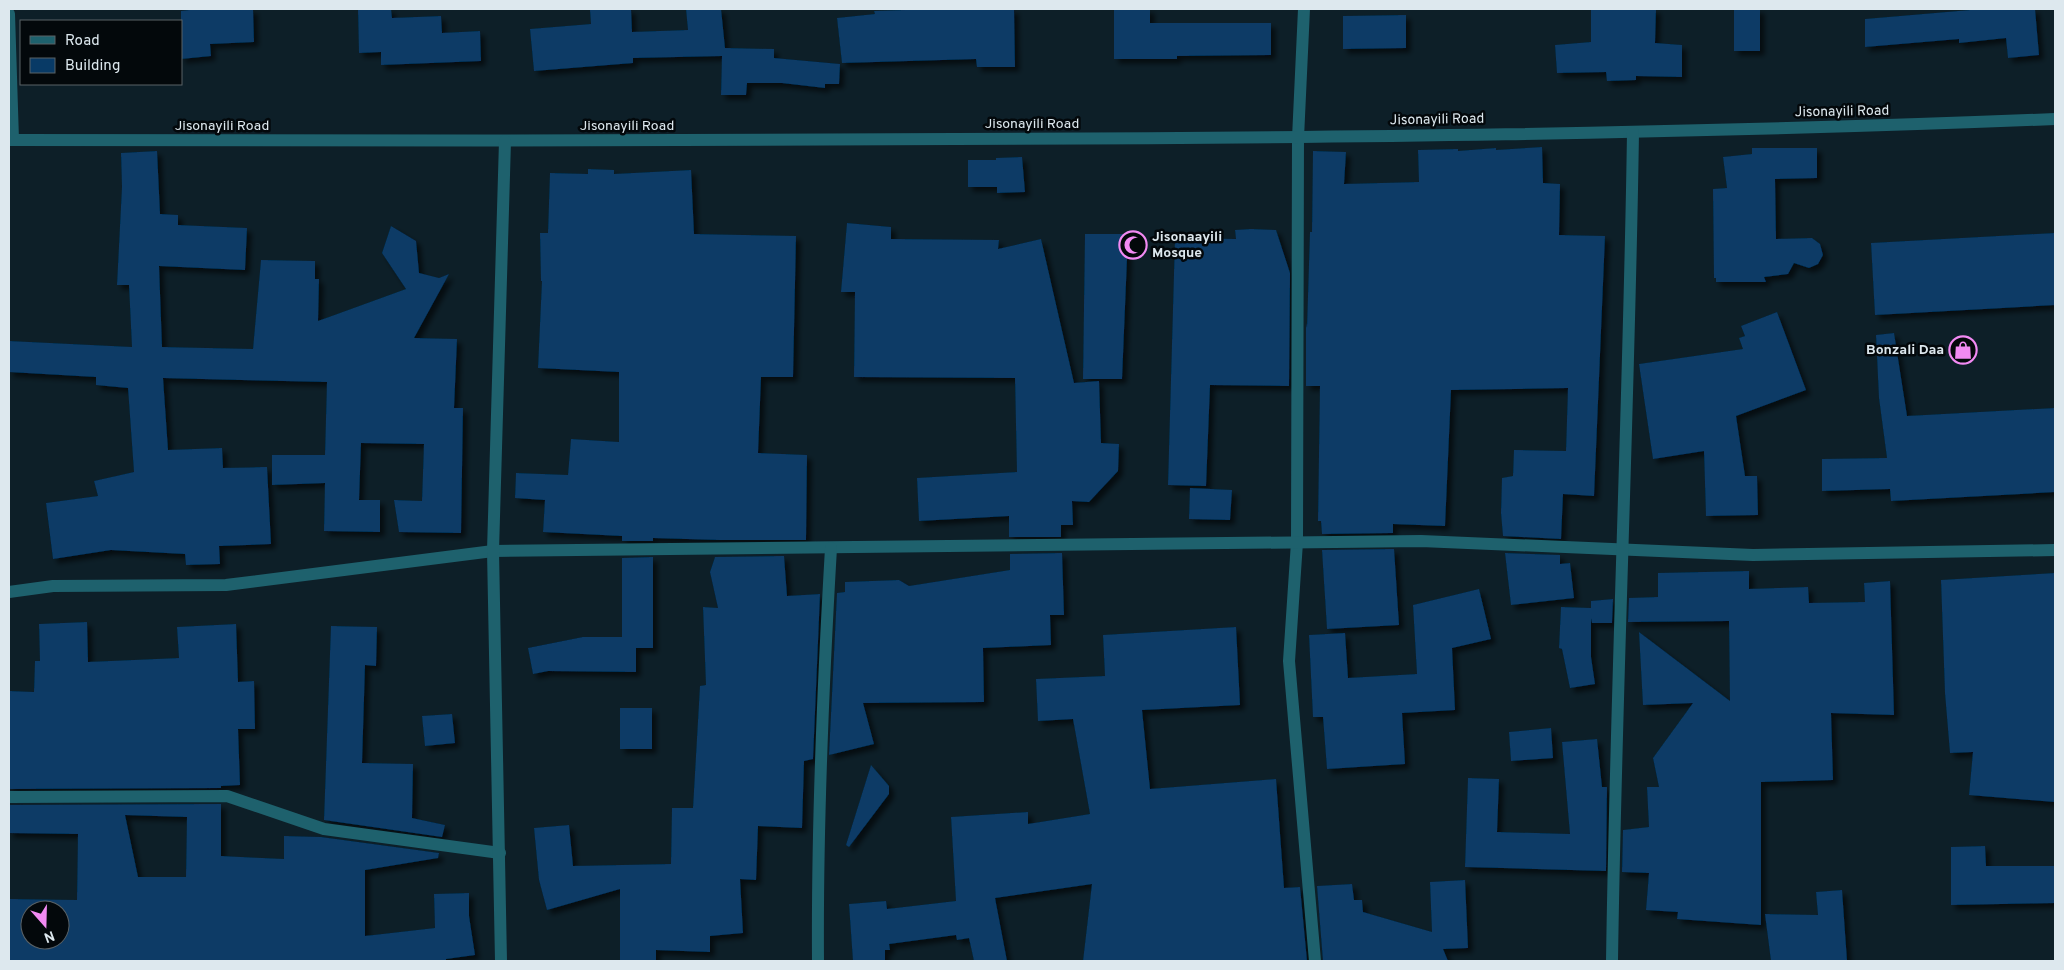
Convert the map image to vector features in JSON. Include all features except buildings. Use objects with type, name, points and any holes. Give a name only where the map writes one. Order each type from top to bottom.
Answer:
[{"type":"street","points":[[1304,9],[1298,138],[1297,542],[1289,661],[1314,961]]},
{"type":"street","points":[[9,14],[11,140]]},
{"type":"street","name":"Jisonayili Road","points":[[11,140],[505,142],[1298,138],[1633,132],[2055,119]]},
{"type":"street","points":[[1612,961],[1621,550],[1630,322],[1633,132]]},
{"type":"street","points":[[501,961],[492,551],[505,142]]},
{"type":"street","points":[[9,592],[53,586],[226,585],[492,551],[1421,541],[1753,555],[2055,550]]},
{"type":"street","points":[[818,961],[822,742],[831,548]]},
{"type":"street","points":[[9,797],[227,796],[324,829],[500,853]]},
{"type":"place","name":"Jisonaayili Mosque","points":[[1133,245]]},
{"type":"place","name":"Bonzali Daa","points":[[1963,350]]}]
